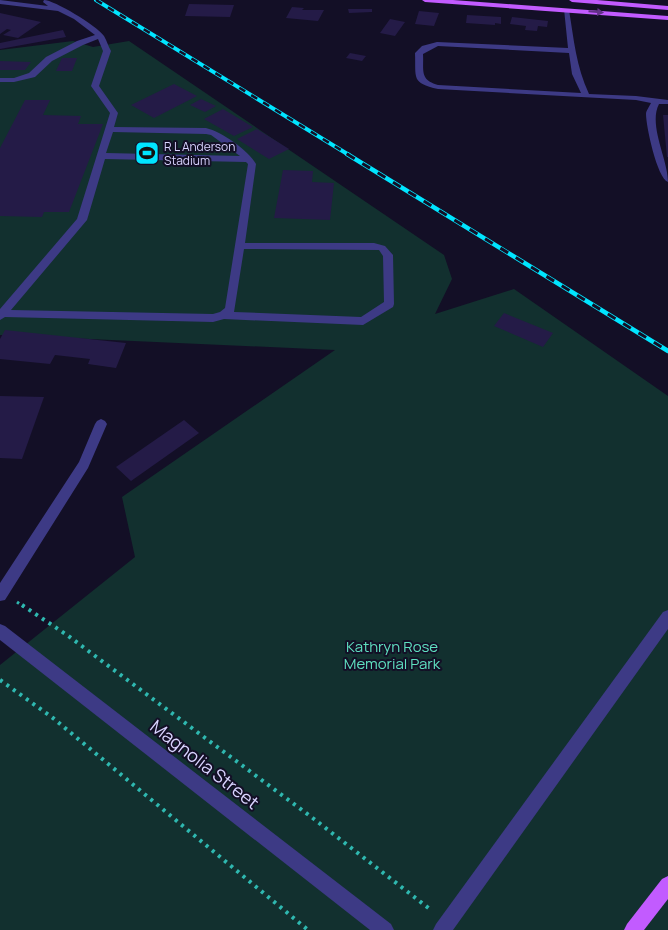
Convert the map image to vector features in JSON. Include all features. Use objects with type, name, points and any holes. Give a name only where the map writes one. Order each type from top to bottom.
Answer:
[{"type":"main road","points":[[425,0],[506,2],[566,10],[668,18]]},
{"type":"main road","points":[[572,0],[668,8]]},
{"type":"main road","points":[[633,930],[668,885]]},
{"type":"street","points":[[1,314],[82,220],[114,113],[96,86],[107,51],[100,36],[76,18],[46,2],[47,0]]},
{"type":"street","points":[[0,2],[60,9]]},
{"type":"street","points":[[566,10],[574,51],[576,74],[586,96]]},
{"type":"street","points":[[0,80],[14,80],[32,76],[49,59],[80,43],[100,36]]},
{"type":"street","points":[[574,51],[437,44],[424,48],[419,53],[420,78],[425,84],[438,87],[636,98],[668,102]]},
{"type":"street","points":[[656,102],[650,113],[659,158],[668,179]]},
{"type":"street","points":[[109,129],[206,131],[214,133],[249,159],[252,164],[230,309],[224,315]]},
{"type":"street","points":[[101,156],[249,159]]},
{"type":"street","points":[[1,314],[212,318],[224,315],[363,321],[389,304],[388,255],[382,248],[240,246]]},
{"type":"street","points":[[0,298],[14,300]]},
{"type":"street","points":[[1,593],[84,464],[101,424]]},
{"type":"street","points":[[444,926],[668,617]]},
{"type":"street","name":"Magnolia Street","points":[[0,631],[385,930]]},
{"type":"path","points":[[1,593],[67,635],[298,807],[444,926]]},
{"type":"path","points":[[0,680],[53,718],[308,930]]},
{"type":"green space","name":"Kathryn Rose Memorial Park","points":[[73,41],[93,47],[129,41],[444,255],[452,279],[435,314],[514,289],[668,396],[668,930],[0,930],[0,665],[135,557],[122,497],[335,350],[0,335],[0,50]]},
{"type":"building","points":[[189,4],[234,5],[230,17],[185,16]]},
{"type":"building","points":[[292,7],[304,8],[302,10],[324,10],[318,21],[286,18]]},
{"type":"building","points":[[348,9],[372,9],[372,12],[349,13]]},
{"type":"building","points":[[419,11],[439,13],[434,26],[415,24]]},
{"type":"building","points":[[0,13],[41,22],[18,38],[3,35],[11,30],[7,29],[0,34]]},
{"type":"building","points":[[467,15],[501,17],[501,24],[466,23]]},
{"type":"building","points":[[512,17],[548,21],[547,27],[538,26],[537,31],[525,30],[526,26],[510,24]]},
{"type":"building","points":[[390,19],[405,22],[395,36],[380,33]]},
{"type":"building","points":[[63,30],[66,37],[0,49],[0,43]]},
{"type":"building","points":[[350,53],[366,56],[362,61],[346,58]]},
{"type":"building","points":[[62,58],[77,58],[72,71],[56,71]]},
{"type":"building","points":[[0,61],[31,62],[25,70],[0,70]]},
{"type":"building","points":[[174,84],[197,96],[154,118],[131,105]]},
{"type":"building","points":[[201,99],[216,106],[205,112],[190,105]]},
{"type":"building","points":[[25,100],[50,100],[43,115],[81,116],[78,124],[103,124],[69,212],[44,212],[42,217],[0,216],[0,148]]},
{"type":"building","points":[[223,109],[253,127],[234,136],[204,119]]},
{"type":"building","points":[[663,115],[668,115],[668,157],[667,157]]},
{"type":"building","points":[[257,129],[289,149],[269,159],[237,139]]},
{"type":"building","points":[[283,170],[313,171],[312,182],[334,183],[330,220],[274,218]]},
{"type":"building","points":[[504,313],[553,333],[543,347],[494,326]]},
{"type":"building","points":[[5,330],[126,343],[116,368],[88,364],[90,359],[55,355],[50,364],[0,359],[0,339]]},
{"type":"building","points":[[0,396],[44,397],[22,459],[0,458]]},
{"type":"building","points":[[184,420],[199,433],[131,481],[116,467]]},
{"type":"railway","points":[[96,0],[349,155]]},
{"type":"railway","points":[[347,154],[668,351]]},
{"type":"place","name":"R L Anderson Stadium","points":[[147,153]]}]
